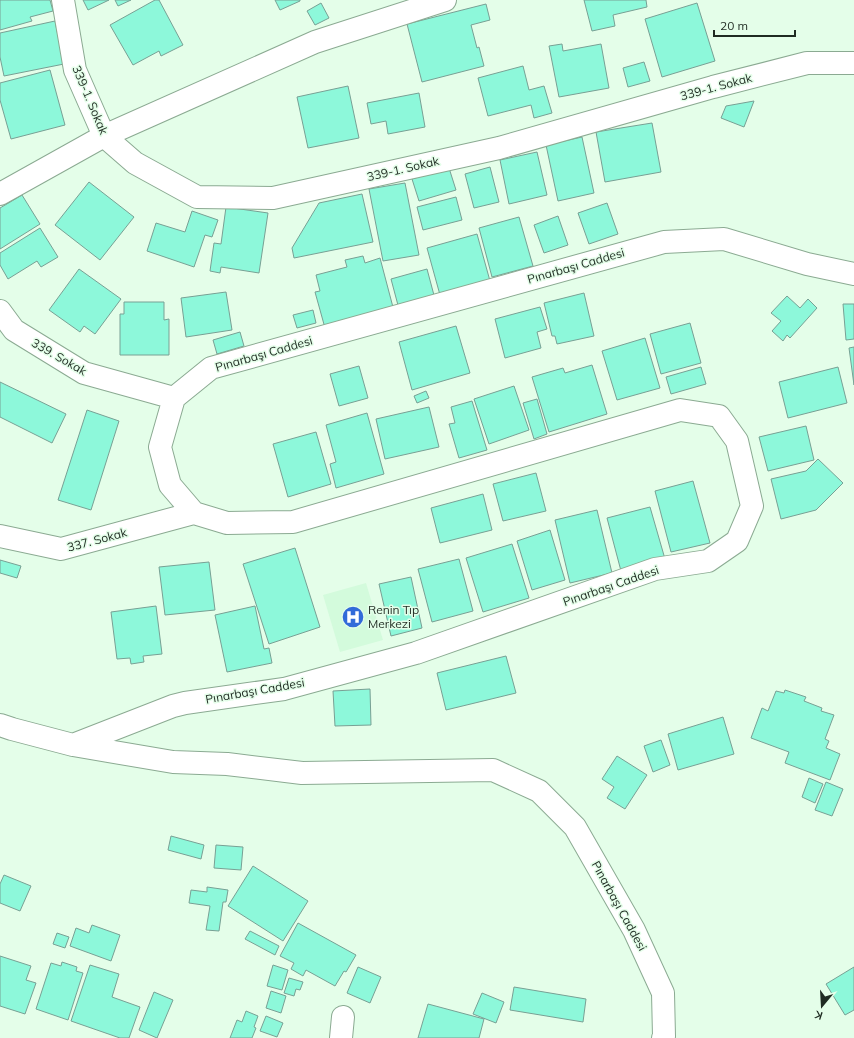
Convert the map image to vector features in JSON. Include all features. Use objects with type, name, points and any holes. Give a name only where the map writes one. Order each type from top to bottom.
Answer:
[{"type":"street","name":"339-1. Sokak","points":[[63,0],[75,70],[104,136],[135,163],[197,198],[273,198],[499,148],[713,87],[807,63],[854,63]]},
{"type":"street","points":[[0,194],[104,136],[315,42],[445,0]]},
{"type":"street","name":"Pınarbaşı Caddesi","points":[[174,398],[211,368],[664,242],[724,239],[807,264],[854,274]]},
{"type":"street","name":"339. Sokak","points":[[0,312],[14,330],[84,373],[174,398]]},
{"type":"street","points":[[174,398],[160,447],[170,485],[194,513]]},
{"type":"street","name":"Pınarbaşı Caddesi","points":[[73,745],[173,706],[284,688],[416,653],[655,570],[708,561],[737,541],[752,506],[737,441],[719,416],[680,410],[293,522],[227,523],[194,513]]},
{"type":"street","name":"337. Sokak","points":[[0,536],[61,550],[194,513]]},
{"type":"street","points":[[0,725],[73,745]]},
{"type":"street","name":"Pınarbaşı Caddesi","points":[[73,745],[173,762],[227,764],[302,773],[493,770],[539,791],[575,827],[634,930],[663,993],[663,1038]]},
{"type":"shaded area","name":"Renin Tıp Merkezi","points":[[366,583],[383,640],[340,652],[323,595]]},
{"type":"building","points":[[0,0],[50,0],[53,11],[30,17],[32,21],[0,30]]},
{"type":"building","points":[[83,0],[109,0],[88,10]]},
{"type":"building","points":[[115,0],[131,0],[118,6]]},
{"type":"building","points":[[155,0],[159,0],[183,45],[161,56],[159,51],[133,65],[110,25]]},
{"type":"building","points":[[275,0],[300,0],[300,1],[280,10]]},
{"type":"building","points":[[584,0],[646,0],[647,7],[613,15],[615,26],[592,31]]},
{"type":"building","points":[[321,3],[329,18],[315,25],[307,11]]},
{"type":"building","points":[[697,3],[715,61],[662,77],[645,19]]},
{"type":"building","points":[[486,4],[490,20],[471,25],[477,48],[479,47],[484,66],[422,82],[407,24]]},
{"type":"building","points":[[55,21],[64,64],[4,76],[0,57],[0,33]]},
{"type":"building","points":[[562,44],[563,51],[601,44],[609,88],[559,97],[549,46]]},
{"type":"building","points":[[644,62],[650,81],[628,87],[623,68]]},
{"type":"building","points":[[523,66],[529,90],[544,86],[552,113],[534,118],[531,105],[488,116],[478,78]]},
{"type":"building","points":[[50,70],[65,125],[11,139],[0,100],[0,83]]},
{"type":"building","points":[[348,86],[359,138],[308,148],[297,97]]},
{"type":"building","points":[[419,93],[425,127],[388,134],[386,121],[371,124],[367,103]]},
{"type":"building","points":[[754,101],[744,127],[721,118],[726,106]]},
{"type":"building","points":[[652,123],[661,172],[605,182],[596,132]]},
{"type":"building","points":[[582,137],[594,193],[558,201],[546,145]]},
{"type":"building","points":[[537,152],[547,195],[509,204],[500,160]]},
{"type":"building","points":[[490,167],[499,202],[474,208],[465,174]]},
{"type":"building","points":[[449,168],[456,190],[419,201],[412,179]]},
{"type":"building","points":[[89,182],[134,217],[100,260],[55,225]]},
{"type":"building","points":[[405,183],[419,255],[383,261],[369,189]]},
{"type":"building","points":[[362,194],[373,242],[294,258],[292,248],[319,203]]},
{"type":"building","points":[[22,195],[40,224],[0,249],[0,208]]},
{"type":"building","points":[[456,197],[462,220],[423,230],[417,207]]},
{"type":"building","points":[[607,203],[618,234],[589,244],[578,213]]},
{"type":"building","points":[[226,207],[268,213],[259,273],[221,267],[220,273],[210,271],[214,243],[221,244]]},
{"type":"building","points":[[192,211],[218,220],[212,237],[205,235],[194,267],[147,251],[156,223],[185,232]]},
{"type":"building","points":[[558,216],[568,245],[544,253],[534,225]]},
{"type":"building","points":[[519,217],[533,266],[492,277],[479,228]]},
{"type":"building","points":[[40,228],[58,257],[41,267],[37,261],[8,279],[0,265],[0,253]]},
{"type":"building","points":[[477,234],[490,281],[440,295],[427,248]]},
{"type":"building","points":[[363,256],[365,263],[380,258],[394,311],[325,328],[315,292],[320,291],[316,275],[347,267],[345,260]]},
{"type":"building","points":[[79,269],[121,299],[95,334],[84,326],[80,332],[49,310]]},
{"type":"building","points":[[427,269],[435,299],[399,309],[391,279]]},
{"type":"building","points":[[226,292],[232,330],[186,337],[181,298]]},
{"type":"building","points":[[584,293],[594,336],[557,344],[555,336],[552,336],[544,303]]},
{"type":"building","points":[[787,296],[800,308],[808,299],[817,308],[790,338],[787,335],[783,341],[772,331],[781,321],[771,313]]},
{"type":"building","points":[[124,302],[164,302],[164,320],[169,319],[169,355],[120,355],[120,314],[124,314]]},
{"type":"building","points":[[843,304],[854,304],[854,339],[846,340]]},
{"type":"building","points":[[540,307],[547,329],[537,332],[541,348],[505,358],[495,319]]},
{"type":"building","points":[[313,310],[316,323],[297,328],[293,315]]},
{"type":"building","points":[[690,323],[701,363],[661,374],[650,334]]},
{"type":"building","points":[[456,326],[470,373],[412,390],[399,342]]},
{"type":"building","points":[[240,332],[244,346],[217,354],[213,340]]},
{"type":"building","points":[[645,338],[660,388],[617,400],[602,351]]},
{"type":"building","points":[[854,347],[854,385],[849,348]]},
{"type":"building","points":[[592,365],[607,414],[549,432],[532,377],[563,368],[565,373]]},
{"type":"building","points":[[359,366],[368,398],[339,406],[330,374]]},
{"type":"building","points":[[701,367],[706,384],[671,394],[666,377]]},
{"type":"building","points":[[838,367],[847,403],[788,418],[779,382]]},
{"type":"building","points":[[0,382],[66,414],[52,443],[0,417]]},
{"type":"building","points":[[514,386],[529,430],[489,444],[474,399]]},
{"type":"building","points":[[426,391],[429,398],[417,403],[414,396]]},
{"type":"building","points":[[537,399],[547,434],[534,439],[523,403]]},
{"type":"building","points":[[472,401],[487,450],[459,458],[449,424],[455,423],[451,407]]},
{"type":"building","points":[[429,407],[439,447],[385,459],[376,419]]},
{"type":"building","points":[[87,410],[119,421],[91,510],[58,500]]},
{"type":"building","points":[[367,413],[384,474],[336,488],[330,464],[336,462],[326,425]]},
{"type":"building","points":[[806,426],[814,460],[768,471],[759,437]]},
{"type":"building","points":[[316,432],[331,484],[288,497],[273,444]]},
{"type":"building","points":[[818,459],[843,483],[816,510],[781,519],[771,479],[806,471]]},
{"type":"building","points":[[536,473],[546,511],[503,521],[493,484]]},
{"type":"building","points":[[693,481],[710,543],[671,552],[655,491]]},
{"type":"building","points":[[483,494],[492,530],[440,543],[431,508]]},
{"type":"building","points":[[650,507],[665,559],[621,571],[607,518]]},
{"type":"building","points":[[597,510],[612,573],[570,583],[555,520]]},
{"type":"building","points":[[550,530],[565,580],[532,590],[517,541]]},
{"type":"building","points":[[512,544],[529,598],[483,612],[466,558]]},
{"type":"building","points":[[295,548],[320,627],[269,644],[243,564]]},
{"type":"building","points":[[459,559],[473,611],[432,622],[418,569]]},
{"type":"building","points":[[0,560],[21,566],[17,578],[0,573]]},
{"type":"building","points":[[209,562],[215,610],[165,615],[159,567]]},
{"type":"building","points":[[411,577],[422,628],[391,636],[379,584]]},
{"type":"building","points":[[156,606],[162,654],[143,656],[144,662],[131,664],[130,658],[117,659],[111,612]]},
{"type":"building","points":[[255,606],[264,649],[269,648],[272,663],[227,672],[215,615]]},
{"type":"building","points":[[506,656],[516,693],[446,710],[437,673]]},
{"type":"building","points":[[370,689],[371,725],[335,726],[333,691]]},
{"type":"building","points":[[785,690],[806,697],[804,701],[822,708],[821,711],[834,715],[825,739],[829,741],[826,748],[840,754],[830,780],[785,763],[789,752],[751,738],[762,708],[768,711],[776,691],[784,693]]},
{"type":"building","points":[[723,717],[734,754],[678,770],[668,734]]},
{"type":"building","points":[[661,740],[670,765],[653,772],[644,746]]},
{"type":"building","points":[[617,756],[647,775],[625,809],[607,798],[614,787],[602,779]]},
{"type":"building","points":[[809,778],[823,784],[815,803],[802,797]]},
{"type":"building","points":[[826,782],[843,789],[832,816],[815,810]]},
{"type":"building","points":[[171,836],[204,845],[201,859],[168,850]]},
{"type":"building","points":[[216,845],[243,847],[241,870],[214,868]]},
{"type":"building","points":[[253,866],[308,901],[283,941],[228,906]]},
{"type":"building","points":[[4,875],[31,886],[20,911],[0,903],[0,884]]},
{"type":"building","points":[[207,887],[228,890],[226,902],[223,902],[219,931],[206,930],[210,906],[189,903],[191,890],[207,892]]},
{"type":"building","points":[[298,923],[356,955],[346,972],[344,971],[335,986],[306,970],[303,976],[291,969],[294,963],[280,956]]},
{"type":"building","points":[[92,925],[120,935],[111,961],[70,946],[76,928],[89,933]]},
{"type":"building","points":[[250,931],[279,946],[275,955],[245,939]]},
{"type":"building","points":[[57,933],[69,937],[65,948],[53,944]]},
{"type":"building","points":[[0,956],[31,966],[26,980],[36,983],[25,1014],[0,1006]]},
{"type":"building","points":[[62,962],[77,967],[76,971],[83,973],[68,1020],[36,1009],[51,963],[61,966]]},
{"type":"building","points":[[90,965],[119,974],[112,997],[140,1007],[129,1038],[120,1038],[71,1021]]},
{"type":"building","points":[[273,965],[288,970],[282,990],[267,986]]},
{"type":"building","points":[[358,967],[381,977],[370,1003],[347,993]]},
{"type":"building","points":[[854,967],[854,1010],[845,1015],[826,984]]},
{"type":"building","points":[[289,978],[303,982],[300,990],[296,989],[294,996],[284,993]]},
{"type":"building","points":[[514,987],[586,999],[583,1022],[510,1010]]},
{"type":"building","points":[[271,991],[286,996],[281,1013],[266,1008]]},
{"type":"building","points":[[154,992],[173,1000],[157,1038],[139,1030]]},
{"type":"building","points":[[482,993],[504,1002],[496,1023],[473,1014]]},
{"type":"building","points":[[428,1004],[484,1019],[479,1038],[418,1038]]},
{"type":"building","points":[[246,1011],[258,1016],[254,1027],[256,1028],[252,1038],[230,1038],[237,1020],[242,1022]]},
{"type":"building","points":[[266,1016],[283,1023],[277,1037],[260,1031]]},
{"type":"place","name":"Renin Tıp Merkezi","points":[[353,617]]}]
